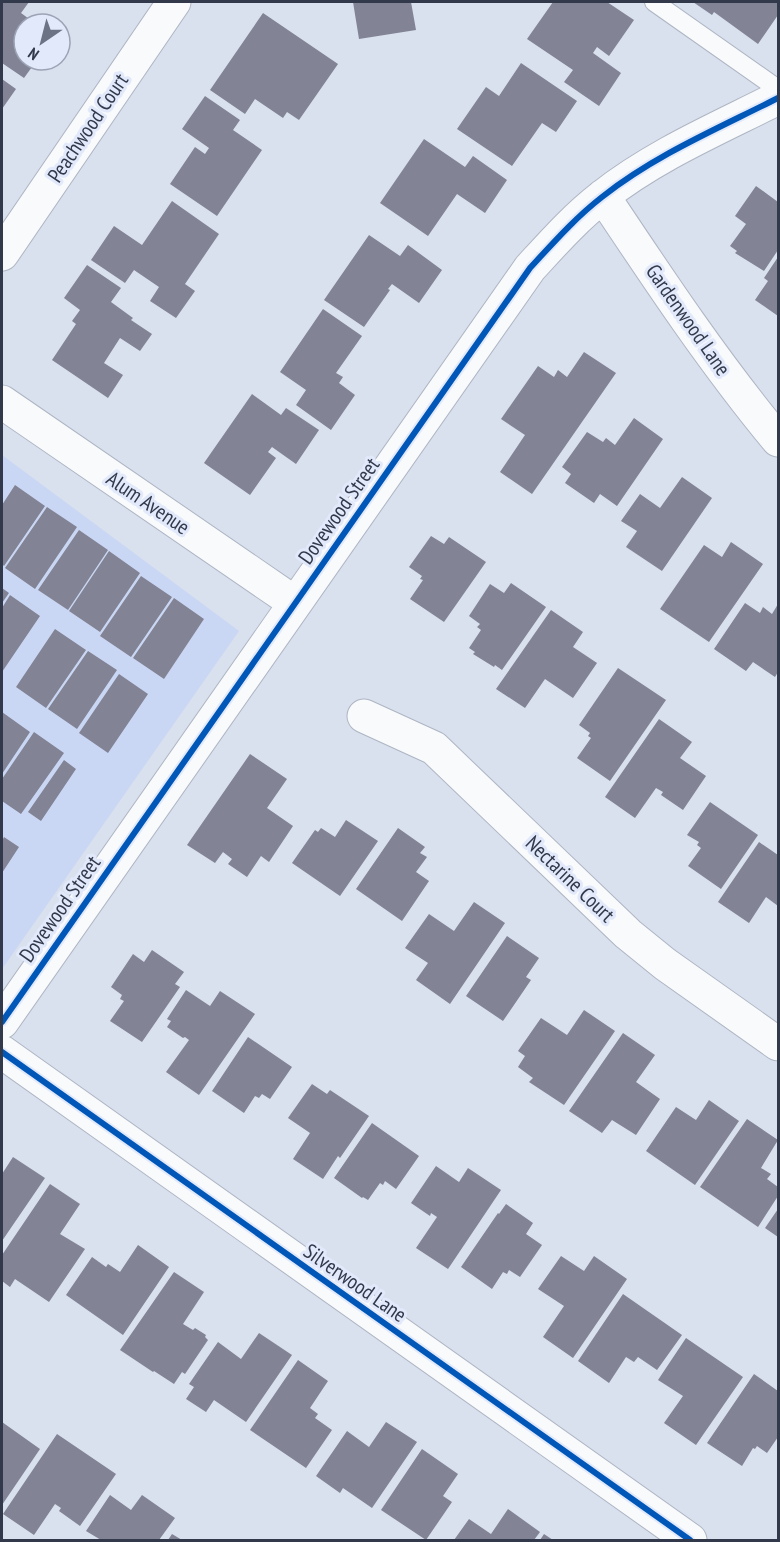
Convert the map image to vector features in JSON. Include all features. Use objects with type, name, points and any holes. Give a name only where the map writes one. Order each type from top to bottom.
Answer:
[{"type":"street","name":"Peachwood Court","points":[[2,254],[174,2]]},
{"type":"street","name":"Dovewood Street","points":[[2,1022],[530,268],[573,222],[603,196],[655,161],[778,98]]},
{"type":"street","name":"Gardenwood Lane","points":[[603,196],[678,308],[778,440]]},
{"type":"street","name":"Alum Avenue","points":[[2,402],[295,603]]},
{"type":"street","name":"Nectarine Court","points":[[364,716],[434,748],[628,934],[778,1044]]},
{"type":"street","name":"Silverwood Lane","points":[[2,1052],[690,1540]]},
{"type":"lane","points":[[654,2],[778,89]]},
{"type":"shaded area","points":[[2,455],[239,631],[2,969]]},
{"type":"building","points":[[2,2],[29,2],[22,12],[12,12],[12,70],[2,63]]},
{"type":"building","points":[[353,2],[411,2],[416,30],[359,39]]},
{"type":"building","points":[[553,2],[607,2],[634,20],[609,56],[597,47],[593,53],[621,73],[599,106],[564,82],[573,70],[527,39]]},
{"type":"building","points":[[693,2],[778,2],[778,15],[758,44],[714,12],[712,15]]},
{"type":"building","points":[[263,13],[338,64],[299,120],[287,112],[283,118],[255,99],[245,114],[210,90]]},
{"type":"building","points":[[521,63],[577,101],[556,132],[542,123],[512,166],[457,129],[486,87],[499,96]]},
{"type":"building","points":[[15,72],[28,72],[24,78]]},
{"type":"building","points":[[2,79],[16,89],[2,109]]},
{"type":"building","points":[[205,96],[240,120],[233,130],[262,150],[217,216],[170,184],[195,147],[205,154],[209,148],[182,129]]},
{"type":"building","points":[[424,139],[465,167],[473,156],[507,180],[485,213],[457,194],[428,236],[380,203]]},
{"type":"building","points":[[756,186],[778,202],[778,250],[764,271],[735,253],[737,251],[730,246],[746,224],[735,216]]},
{"type":"building","points":[[172,201],[219,234],[185,284],[195,291],[176,318],[150,301],[159,287],[134,270],[125,283],[91,260],[114,226],[142,245]]},
{"type":"building","points":[[369,235],[400,256],[408,245],[442,270],[419,303],[392,284],[364,327],[324,300]]},
{"type":"building","points":[[778,257],[778,316],[755,300],[768,281],[764,278]]},
{"type":"building","points":[[87,265],[121,288],[111,302],[133,318],[131,320],[152,334],[140,351],[120,338],[104,363],[123,375],[108,398],[52,360],[76,324],[72,321],[80,310],[64,298]]},
{"type":"building","points":[[323,309],[362,336],[336,373],[343,377],[339,383],[355,395],[331,430],[296,405],[306,390],[280,372]]},
{"type":"building","points":[[584,352],[616,373],[532,494],[500,472],[525,435],[501,419],[538,366],[554,377],[558,370],[567,377]]},
{"type":"building","points":[[252,394],[281,415],[286,408],[319,430],[296,464],[272,447],[268,452],[276,458],[250,495],[204,463]]},
{"type":"building","points":[[634,418],[663,439],[617,506],[600,494],[594,503],[565,483],[571,474],[562,467],[587,432],[603,442],[606,438],[615,445]]},
{"type":"building","points":[[682,477],[712,498],[662,571],[626,547],[637,531],[621,521],[640,494],[660,508]]},
{"type":"building","points":[[15,485],[45,506],[4,566],[2,564],[2,505]]},
{"type":"building","points":[[47,507],[77,527],[35,589],[5,568]]},
{"type":"building","points":[[79,530],[108,550],[68,610],[38,590]]},
{"type":"building","points":[[431,536],[444,544],[449,537],[486,562],[444,622],[410,599],[423,580],[420,579],[422,576],[409,567]]},
{"type":"building","points":[[731,542],[763,564],[709,642],[660,609],[704,545],[722,557]]},
{"type":"building","points":[[109,551],[140,573],[100,632],[69,611]]},
{"type":"building","points":[[141,576],[172,597],[131,657],[100,636]]},
{"type":"building","points":[[511,583],[546,607],[502,670],[473,654],[475,652],[469,648],[481,630],[477,627],[480,624],[469,616],[490,584],[504,593]]},
{"type":"building","points":[[2,588],[9,593],[2,603]]},
{"type":"building","points":[[10,595],[40,616],[2,672],[2,608]]},
{"type":"building","points":[[174,598],[204,619],[164,679],[133,658]]},
{"type":"building","points":[[745,603],[760,613],[763,607],[772,614],[778,604],[778,672],[775,677],[753,662],[746,671],[714,649]]},
{"type":"building","points":[[551,610],[583,632],[573,647],[597,663],[573,698],[545,679],[525,708],[496,689]]},
{"type":"building","points":[[55,629],[86,650],[46,708],[16,687]]},
{"type":"building","points":[[88,651],[117,670],[77,729],[48,709]]},
{"type":"building","points":[[618,668],[666,700],[610,781],[577,758],[591,738],[588,736],[590,733],[579,725]]},
{"type":"building","points":[[119,674],[148,694],[108,753],[79,733]]},
{"type":"building","points":[[2,712],[30,732],[2,774]]},
{"type":"building","points":[[659,719],[692,742],[680,758],[706,776],[683,810],[661,795],[663,792],[656,788],[635,818],[605,797]]},
{"type":"building","points":[[34,732],[64,753],[21,814],[2,801],[2,779]]},
{"type":"building","points":[[250,754],[287,779],[267,808],[293,826],[269,862],[261,856],[247,877],[228,864],[232,859],[223,852],[215,863],[187,845]]},
{"type":"building","points":[[64,760],[76,769],[41,821],[28,812]]},
{"type":"building","points":[[710,802],[758,835],[721,889],[688,866],[701,848],[697,845],[699,842],[687,835]]},
{"type":"building","points":[[346,820],[378,841],[340,896],[292,863],[315,830],[318,832],[321,828],[335,837]]},
{"type":"building","points":[[398,828],[425,847],[420,853],[427,857],[416,872],[429,881],[402,921],[356,889]]},
{"type":"building","points":[[4,837],[19,847],[2,873],[2,841]]},
{"type":"building","points":[[759,842],[778,855],[778,906],[766,897],[749,923],[718,902]]},
{"type":"building","points":[[474,902],[505,923],[450,1004],[416,980],[428,963],[405,948],[429,914],[454,931]]},
{"type":"building","points":[[507,936],[539,958],[526,977],[531,980],[503,1021],[466,996]]},
{"type":"building","points":[[152,950],[184,972],[175,984],[180,987],[142,1042],[110,1021],[124,1001],[120,999],[122,995],[111,987],[133,954],[144,962]]},
{"type":"building","points":[[186,990],[210,1006],[220,991],[255,1014],[199,1095],[166,1072],[189,1040],[167,1027],[171,1021],[167,1019]]},
{"type":"building","points":[[584,1010],[615,1031],[564,1105],[529,1082],[533,1078],[518,1067],[525,1056],[518,1051],[541,1018],[567,1035]]},
{"type":"building","points":[[623,1033],[655,1055],[636,1082],[660,1099],[636,1135],[612,1120],[602,1133],[569,1111]]},
{"type":"building","points":[[248,1037],[292,1067],[270,1099],[262,1094],[259,1098],[255,1096],[244,1113],[212,1091]]},
{"type":"building","points":[[312,1084],[327,1094],[330,1090],[369,1116],[323,1179],[293,1159],[310,1133],[288,1118]]},
{"type":"building","points":[[709,1100],[739,1121],[695,1185],[646,1151],[676,1107],[696,1120]]},
{"type":"building","points":[[747,1119],[778,1140],[761,1168],[771,1174],[767,1179],[778,1187],[778,1196],[758,1227],[700,1187]]},
{"type":"building","points":[[372,1123],[419,1156],[396,1189],[385,1181],[383,1185],[380,1183],[368,1200],[334,1178]]},
{"type":"building","points":[[13,1157],[45,1178],[2,1241],[2,1174]]},
{"type":"building","points":[[436,1166],[459,1182],[468,1168],[501,1190],[448,1269],[416,1248],[437,1217],[431,1213],[430,1216],[411,1203]]},
{"type":"building","points":[[50,1184],[80,1204],[60,1234],[85,1249],[49,1302],[15,1279],[10,1287],[2,1281],[2,1255]]},
{"type":"building","points":[[506,1204],[533,1223],[526,1234],[542,1245],[520,1277],[509,1270],[507,1274],[503,1272],[492,1289],[461,1267]]},
{"type":"building","points":[[778,1209],[778,1237],[765,1228]]},
{"type":"building","points":[[138,1245],[169,1267],[123,1335],[66,1295],[92,1257],[106,1267],[108,1264],[120,1272]]},
{"type":"building","points":[[561,1256],[584,1271],[594,1256],[627,1279],[573,1358],[543,1337],[564,1306],[538,1289]]},
{"type":"building","points":[[174,1272],[204,1292],[183,1324],[206,1335],[208,1340],[185,1374],[182,1372],[174,1384],[120,1350]]},
{"type":"building","points":[[623,1294],[682,1335],[657,1370],[638,1357],[634,1362],[626,1357],[609,1383],[578,1361]]},
{"type":"building","points":[[259,1333],[292,1355],[246,1422],[214,1400],[206,1412],[186,1399],[194,1387],[189,1384],[218,1342],[241,1359]]},
{"type":"building","points":[[686,1338],[743,1377],[696,1445],[664,1423],[683,1396],[658,1380]]},
{"type":"building","points":[[298,1360],[328,1381],[310,1408],[318,1414],[315,1418],[332,1430],[306,1468],[250,1430]]},
{"type":"building","points":[[754,1374],[778,1391],[778,1437],[767,1453],[757,1446],[753,1448],[742,1466],[707,1443]]},
{"type":"building","points":[[2,1422],[40,1449],[2,1505]]},
{"type":"building","points":[[386,1422],[417,1442],[372,1508],[343,1488],[340,1493],[316,1476],[347,1431],[369,1447]]},
{"type":"building","points":[[57,1434],[116,1474],[80,1526],[59,1511],[61,1508],[55,1504],[34,1535],[3,1514]]},
{"type":"building","points":[[422,1449],[458,1474],[443,1496],[452,1502],[426,1540],[381,1510]]},
{"type":"building","points":[[110,1495],[131,1510],[142,1495],[175,1518],[159,1540],[101,1540],[86,1531]]},
{"type":"building","points":[[508,1509],[540,1532],[534,1540],[454,1540],[469,1519],[491,1534]]},
{"type":"building","points":[[172,1534],[182,1540],[168,1540]]},
{"type":"building","points":[[544,1534],[553,1540],[540,1540]]},
{"type":"cycle path","points":[[2,1022],[530,268],[583,213],[622,182],[665,155],[778,98]]},
{"type":"cycle path","points":[[2,1052],[690,1540]]}]
